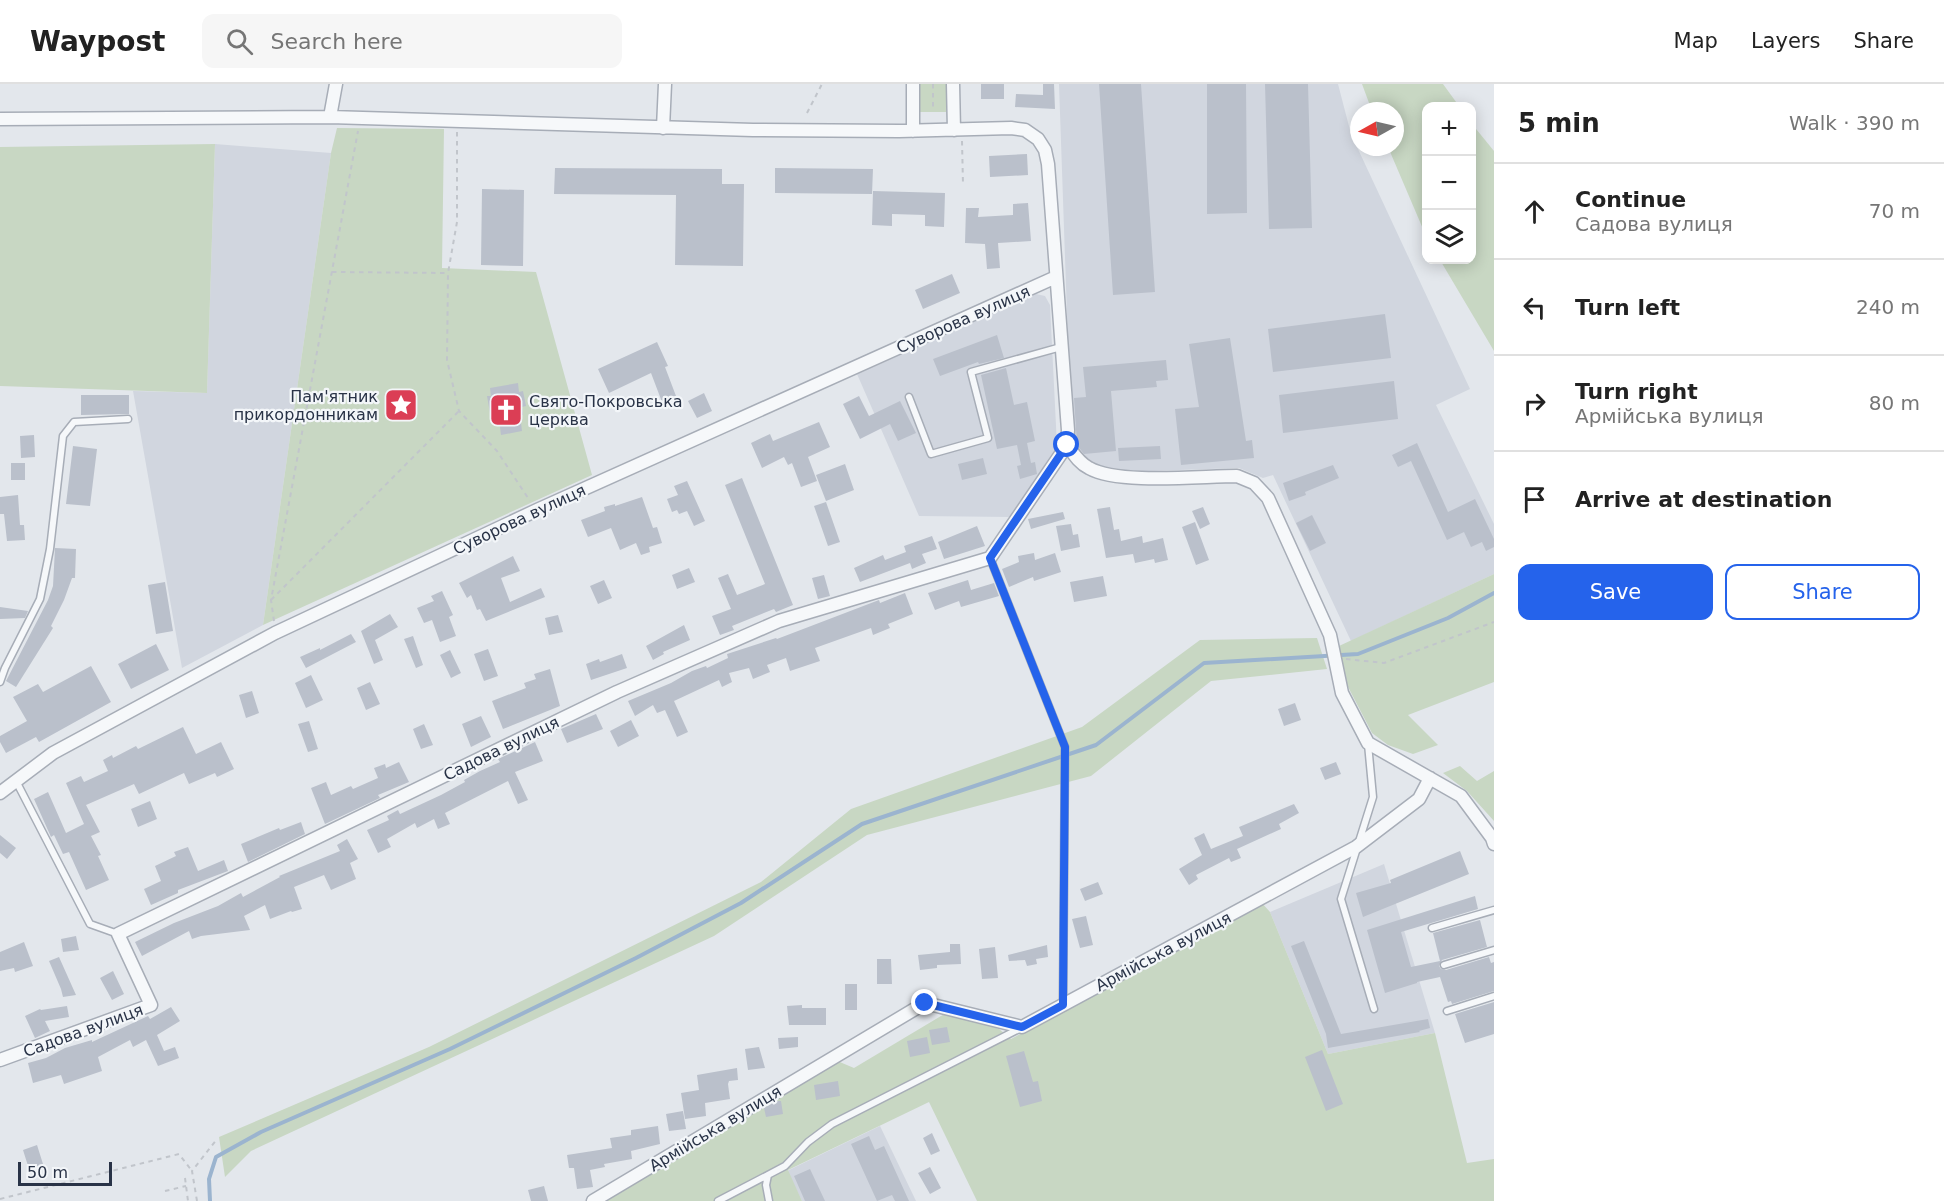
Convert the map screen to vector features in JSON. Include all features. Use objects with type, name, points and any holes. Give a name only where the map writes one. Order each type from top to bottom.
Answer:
[{"type":"street","points":[[330,117],[336,84]]},
{"type":"street","points":[[663,128],[665,84]]},
{"type":"street","points":[[913,84],[913,131]]},
{"type":"street","points":[[953,84],[958,130]]},
{"type":"street","points":[[0,119],[330,117],[663,128],[913,131],[1018,129],[1030,133],[1041,143],[1048,164],[1068,430],[1067,445],[990,558]]},
{"type":"street","name":"Суворова вулиця","points":[[0,793],[53,753],[276,633],[537,510],[1056,278]]},
{"type":"street","points":[[1067,445],[1078,459],[1104,475],[1127,477],[1237,476],[1254,483],[1268,498],[1330,636],[1342,693],[1368,743],[1461,796],[1494,844]]},
{"type":"street","name":"Садова вулиця","points":[[0,1060],[151,1005],[118,934],[617,692],[779,621],[990,558]]},
{"type":"street","name":"Армійська вулиця","points":[[592,1201],[925,1003],[1022,1027],[1356,847],[1419,799],[1430,778]]},
{"type":"lane","points":[[909,397],[931,454],[988,438],[971,372],[1061,346]]},
{"type":"lane","points":[[0,682],[40,599],[50,549],[63,436],[74,422],[128,419]]},
{"type":"lane","points":[[990,558],[1065,747],[1063,1005]]},
{"type":"lane","points":[[1368,743],[1373,798],[1341,899],[1374,1009]]},
{"type":"lane","points":[[16,781],[90,924],[118,934]]},
{"type":"lane","points":[[1432,928],[1494,910]]},
{"type":"lane","points":[[1444,965],[1494,950]]},
{"type":"lane","points":[[1447,1011],[1494,996]]},
{"type":"lane","points":[[718,1201],[785,1166],[808,1142],[832,1124],[1022,1027]]},
{"type":"lane","points":[[768,1174],[766,1185],[769,1201]]},
{"type":"path","points":[[807,113],[822,84]]},
{"type":"path","points":[[933,84],[933,107]]},
{"type":"path","points":[[276,633],[271,600],[360,118]]},
{"type":"path","points":[[457,121],[457,222],[448,273],[447,360],[459,411],[498,451],[537,510]]},
{"type":"path","points":[[958,130],[963,184]]},
{"type":"path","points":[[332,272],[448,273]]},
{"type":"path","points":[[271,600],[459,411]]},
{"type":"path","points":[[1334,658],[1384,663],[1494,622]]},
{"type":"path","points":[[192,1171],[217,1139]]},
{"type":"path","points":[[0,1199],[179,1154],[192,1171],[197,1201]]},
{"type":"path","points":[[185,1178],[188,1201]]},
{"type":"path","points":[[165,1191],[186,1186]]},
{"type":"shaded area","points":[[1059,84],[1338,84],[1350,130],[1350,156],[1361,156],[1470,389],[1436,405],[1494,524],[1494,574],[1351,641],[1273,475],[1263,478],[1239,468],[1118,472],[1090,464],[1076,454],[1071,430]]},
{"type":"shaded area","points":[[215,144],[331,153],[263,625],[182,668],[133,391],[207,393]]},
{"type":"shaded area","points":[[1036,294],[1045,296],[1050,305],[1057,446],[1011,517],[919,516],[857,374]]},
{"type":"shaded area","points":[[1384,864],[1435,1033],[1328,1054],[1270,912]]},
{"type":"shaded area","points":[[880,1126],[916,1201],[802,1201],[787,1171]]},
{"type":"green space","points":[[919,84],[946,84],[946,112],[920,112]]},
{"type":"green space","points":[[1362,84],[1443,84],[1456,102],[1422,102],[1422,227],[1392,156],[1404,156],[1404,102],[1369,102]]},
{"type":"green space","points":[[337,128],[444,129],[442,268],[536,272],[592,475],[263,625],[331,153]]},
{"type":"green space","points":[[1476,129],[1494,151],[1494,351],[1442,264],[1476,264]]},
{"type":"green space","points":[[215,144],[207,393],[0,386],[0,147]]},
{"type":"green space","points":[[1494,574],[1494,682],[1408,715],[1438,745],[1413,754],[1388,745],[1372,733],[1345,681],[1339,646]]},
{"type":"green space","points":[[1317,638],[1327,669],[1211,681],[1091,776],[867,835],[714,936],[251,1151],[225,1177],[219,1137],[429,1047],[761,882],[851,809],[1082,727],[1200,640]]},
{"type":"green space","points":[[1460,766],[1477,781],[1494,771],[1494,821],[1467,791],[1443,773]]},
{"type":"green space","points":[[1261,902],[1270,912],[1328,1054],[1435,1033],[1467,1163],[1494,1159],[1494,1201],[977,1201],[929,1102],[788,1170],[802,1201],[598,1201],[835,1060],[854,1068],[946,1013],[999,1029],[1011,1039]]},
{"type":"building","points":[[981,84],[1004,84],[1004,99],[981,99]]},
{"type":"building","points":[[1043,84],[1054,84],[1055,109],[1015,107],[1016,94],[1043,95]]},
{"type":"building","points":[[1099,84],[1141,84],[1155,292],[1113,295]]},
{"type":"building","points":[[1207,84],[1246,84],[1247,213],[1207,214]]},
{"type":"building","points":[[1265,84],[1308,84],[1312,228],[1269,229]]},
{"type":"building","points":[[1027,154],[1028,175],[990,177],[989,156]]},
{"type":"building","points":[[555,168],[722,169],[722,184],[744,184],[743,266],[675,265],[676,195],[554,194]]},
{"type":"building","points":[[775,168],[873,169],[872,194],[775,193]]},
{"type":"building","points":[[482,189],[524,190],[523,266],[481,265]]},
{"type":"building","points":[[873,191],[945,193],[944,227],[925,226],[925,215],[892,214],[892,226],[872,225]]},
{"type":"building","points":[[1028,203],[1031,241],[998,243],[1000,268],[987,269],[985,244],[965,243],[966,208],[979,208],[978,217],[1013,215],[1013,204]]},
{"type":"building","points":[[952,274],[960,293],[923,309],[915,290]]},
{"type":"building","points":[[1385,314],[1391,358],[1273,372],[1268,329]]},
{"type":"building","points":[[997,335],[1004,358],[979,364],[978,362],[940,376],[933,359]]},
{"type":"building","points":[[1230,338],[1246,441],[1252,440],[1254,458],[1181,465],[1175,409],[1199,407],[1189,344]]},
{"type":"building","points":[[657,342],[668,366],[665,367],[676,396],[662,402],[651,373],[609,393],[598,369]]},
{"type":"building","points":[[1166,360],[1168,380],[1156,381],[1157,387],[1111,391],[1116,451],[1084,454],[1077,445],[1074,398],[1086,397],[1083,367]]},
{"type":"building","points":[[1006,368],[1014,405],[1027,402],[1035,441],[1027,443],[1031,463],[1035,462],[1037,474],[1020,479],[1017,466],[1021,465],[1017,445],[997,449],[981,375]]},
{"type":"building","points":[[1394,381],[1398,419],[1283,433],[1279,395]]},
{"type":"building","name":"Свято-Покровська церква","points":[[518,383],[519,392],[523,391],[526,406],[522,407],[523,415],[520,415],[522,431],[501,435],[499,419],[495,419],[494,412],[490,413],[487,396],[491,396],[490,388]]},
{"type":"building","points":[[704,393],[712,411],[697,418],[688,401]]},
{"type":"building","points":[[81,395],[129,395],[129,414],[81,415]]},
{"type":"building","points":[[859,396],[869,416],[900,401],[916,433],[898,441],[890,424],[860,439],[843,404]]},
{"type":"building","points":[[819,422],[830,447],[808,457],[817,481],[801,487],[792,463],[788,465],[784,457],[762,468],[751,443],[770,434],[773,441]]},
{"type":"building","points":[[34,435],[35,457],[21,458],[20,436]]},
{"type":"building","points":[[1417,443],[1448,512],[1475,499],[1494,539],[1494,547],[1486,551],[1482,542],[1471,547],[1464,532],[1447,540],[1411,461],[1398,467],[1392,455]]},
{"type":"building","points":[[73,446],[97,449],[90,506],[66,504]]},
{"type":"building","points":[[1160,446],[1161,459],[1119,461],[1118,448]]},
{"type":"building","points":[[983,458],[987,474],[962,480],[958,464]]},
{"type":"building","points":[[11,463],[25,463],[25,480],[11,480]]},
{"type":"building","points":[[845,464],[854,490],[826,501],[816,475]]},
{"type":"building","points":[[1333,465],[1339,478],[1289,501],[1283,483]]},
{"type":"building","points":[[742,478],[793,605],[776,612],[774,609],[732,626],[734,630],[720,635],[712,616],[731,609],[718,578],[728,574],[737,595],[765,584],[725,485]]},
{"type":"building","points":[[687,481],[705,521],[694,526],[687,511],[679,514],[677,510],[672,512],[667,499],[678,495],[674,486]]},
{"type":"building","points":[[18,495],[20,525],[24,525],[25,540],[7,541],[4,514],[0,514],[0,497]]},
{"type":"building","points":[[642,497],[653,528],[657,527],[662,543],[649,547],[650,552],[641,555],[636,543],[620,550],[611,528],[588,537],[581,520],[605,511],[604,507],[615,504],[615,506]]},
{"type":"building","points":[[826,502],[840,542],[828,546],[814,506]]},
{"type":"building","points":[[1110,507],[1114,530],[1119,529],[1121,541],[1142,536],[1143,543],[1163,538],[1168,560],[1155,563],[1154,559],[1135,563],[1133,554],[1106,558],[1097,509]]},
{"type":"building","points":[[1203,507],[1210,524],[1200,529],[1192,511]]},
{"type":"building","points":[[1063,512],[1065,519],[1031,529],[1028,519]]},
{"type":"building","points":[[1312,515],[1326,543],[1310,551],[1296,523]]},
{"type":"building","points":[[1195,522],[1209,560],[1196,565],[1182,527]]},
{"type":"building","points":[[1071,524],[1073,535],[1078,534],[1080,547],[1061,551],[1056,526]]},
{"type":"building","points":[[977,526],[985,546],[944,559],[938,542]]},
{"type":"building","points":[[932,536],[937,549],[922,554],[926,563],[912,569],[910,563],[860,582],[854,568],[883,555],[885,560],[906,552],[904,546]]},
{"type":"building","points":[[55,548],[76,549],[75,578],[72,578],[51,626],[53,628],[16,687],[6,681],[48,600],[53,586]]},
{"type":"building","points":[[1034,553],[1035,560],[1055,553],[1061,572],[1034,581],[1033,577],[1009,587],[1002,569],[1019,562],[1018,556]]},
{"type":"building","points":[[513,556],[520,571],[501,578],[510,602],[541,588],[545,597],[486,621],[480,609],[477,610],[471,595],[467,598],[459,583]]},
{"type":"building","points":[[689,568],[695,582],[677,589],[672,575]]},
{"type":"building","points":[[824,575],[830,596],[818,599],[812,578]]},
{"type":"building","points":[[1103,576],[1107,596],[1074,602],[1070,582]]},
{"type":"building","points":[[604,580],[612,598],[598,604],[590,586]]},
{"type":"building","points":[[968,580],[971,590],[994,583],[999,596],[961,607],[959,601],[935,610],[928,593]]},
{"type":"building","points":[[165,582],[173,631],[156,634],[148,585]]},
{"type":"building","points":[[442,591],[453,615],[449,617],[456,636],[440,642],[432,620],[424,623],[417,608],[434,601],[431,596]]},
{"type":"building","points":[[905,593],[913,614],[888,624],[890,628],[873,635],[871,628],[815,648],[820,661],[790,671],[786,658],[767,665],[770,672],[753,679],[749,668],[729,673],[732,682],[722,687],[719,680],[674,701],[688,732],[677,737],[665,710],[657,713],[653,705],[635,716],[628,701],[671,683],[692,671],[706,666],[707,668],[728,658],[727,654],[777,639],[879,600],[880,603]]},
{"type":"building","points":[[0,607],[28,611],[25,618],[0,619]]},
{"type":"building","points":[[390,614],[398,627],[375,640],[383,660],[374,664],[361,631]]},
{"type":"building","points":[[558,615],[563,632],[549,635],[545,618]]},
{"type":"building","points":[[684,625],[690,640],[663,652],[664,654],[653,660],[646,646]]},
{"type":"building","points":[[351,634],[356,642],[306,668],[300,657],[320,648],[320,650]]},
{"type":"building","points":[[413,636],[423,665],[416,668],[404,639]]},
{"type":"building","points":[[156,644],[169,670],[131,689],[118,664]]},
{"type":"building","points":[[488,649],[498,676],[484,681],[474,654]]},
{"type":"building","points":[[450,650],[461,673],[451,678],[440,655]]},
{"type":"building","points":[[622,654],[627,668],[591,680],[586,664],[599,659],[600,662]]},
{"type":"building","points":[[91,666],[111,702],[39,742],[36,737],[6,753],[0,742],[0,736],[27,721],[13,697],[38,684],[43,692]]},
{"type":"building","points":[[550,669],[560,706],[503,729],[492,701],[526,688],[524,683],[536,679],[534,674]]},
{"type":"building","points":[[311,675],[323,700],[306,708],[295,683]]},
{"type":"building","points":[[370,682],[380,704],[366,710],[357,688]]},
{"type":"building","points":[[252,691],[259,713],[246,718],[239,695]]},
{"type":"building","points":[[1295,703],[1301,720],[1284,726],[1278,709]]},
{"type":"building","points":[[596,714],[603,729],[567,743],[561,729]]},
{"type":"building","points":[[481,716],[491,737],[471,747],[462,724]]},
{"type":"building","points":[[631,720],[639,736],[618,747],[610,731]]},
{"type":"building","points":[[309,721],[318,749],[308,752],[298,724]]},
{"type":"building","points":[[424,724],[433,745],[421,749],[413,729]]},
{"type":"building","points":[[183,727],[196,754],[221,742],[234,769],[217,777],[215,773],[189,784],[184,773],[139,794],[134,784],[86,805],[100,832],[91,836],[101,855],[98,856],[109,880],[86,890],[69,852],[63,854],[54,835],[51,837],[34,799],[48,792],[66,833],[84,824],[66,783],[81,776],[84,782],[108,771],[103,760],[112,755],[113,758],[136,746],[138,749]]},
{"type":"building","points":[[535,742],[543,761],[515,772],[528,800],[518,804],[508,781],[445,813],[450,824],[438,829],[434,819],[417,828],[415,823],[387,839],[391,847],[378,853],[367,830],[389,820],[387,816],[398,810],[400,814],[441,795],[480,771],[500,762],[498,759]]},
{"type":"building","points":[[399,762],[409,782],[378,795],[380,798],[325,824],[311,788],[326,782],[331,795],[351,786],[353,789],[378,778],[374,768],[385,764],[386,768]]},
{"type":"building","points":[[1336,762],[1341,774],[1325,780],[1320,768]]},
{"type":"building","points":[[150,801],[157,819],[138,827],[131,809]]},
{"type":"building","points":[[1294,804],[1299,813],[1279,824],[1281,829],[1237,849],[1241,858],[1231,862],[1229,858],[1196,875],[1198,879],[1189,885],[1179,869],[1202,855],[1194,838],[1204,833],[1211,849],[1243,836],[1239,827]]},
{"type":"building","points":[[301,822],[305,834],[248,862],[241,844],[279,828],[280,830]]},
{"type":"building","points":[[0,835],[16,848],[7,859],[0,853]]},
{"type":"building","points":[[347,839],[358,859],[350,863],[356,879],[331,890],[324,875],[294,887],[302,909],[270,919],[265,905],[244,916],[250,930],[192,939],[189,931],[142,956],[135,942],[174,923],[218,906],[241,893],[243,897],[279,876],[340,851],[337,845]]},
{"type":"building","points":[[188,847],[198,871],[224,860],[228,871],[178,890],[178,893],[151,905],[144,889],[161,881],[155,866],[176,856],[174,852]]},
{"type":"building","points":[[1460,851],[1469,874],[1363,917],[1356,893],[1391,883],[1390,880]]},
{"type":"building","points":[[1098,882],[1103,894],[1085,901],[1080,889]]},
{"type":"building","points":[[1475,896],[1478,909],[1401,932],[1411,967],[1440,961],[1433,933],[1480,920],[1487,947],[1442,960],[1439,966],[1446,970],[1489,957],[1491,963],[1494,962],[1494,991],[1452,1004],[1451,1001],[1448,1002],[1440,977],[1385,993],[1367,930]]},
{"type":"building","points":[[1086,916],[1093,945],[1080,948],[1072,919]]},
{"type":"building","points":[[76,936],[79,950],[63,952],[61,939]]},
{"type":"building","points":[[1304,941],[1341,1034],[1428,1019],[1430,1028],[1420,1032],[1328,1048],[1326,1034],[1291,946]]},
{"type":"building","points":[[24,942],[33,966],[15,972],[14,968],[0,971],[0,952]]},
{"type":"building","points":[[950,944],[960,944],[961,964],[937,965],[937,968],[920,970],[918,955],[950,952]]},
{"type":"building","points":[[1047,945],[1048,957],[1036,959],[1037,964],[1027,966],[1025,960],[1009,961],[1008,955]]},
{"type":"building","points":[[995,947],[998,978],[982,979],[979,949]]},
{"type":"building","points":[[59,957],[76,995],[63,997],[49,961]]},
{"type":"building","points":[[877,959],[891,959],[892,984],[877,984]]},
{"type":"building","points":[[113,971],[124,994],[112,1000],[100,978]]},
{"type":"building","points":[[845,984],[857,984],[857,1010],[845,1010]]},
{"type":"building","points":[[1494,1002],[1494,1034],[1465,1043],[1455,1014]]},
{"type":"building","points":[[802,1005],[802,1008],[826,1008],[826,1025],[789,1025],[787,1006]]},
{"type":"building","points":[[67,1006],[69,1017],[45,1021],[50,1031],[35,1038],[25,1016],[40,1009]]},
{"type":"building","points":[[171,1007],[180,1021],[157,1035],[164,1051],[175,1047],[179,1058],[158,1066],[146,1040],[133,1047],[130,1040],[98,1057],[102,1071],[64,1084],[61,1075],[33,1083],[28,1063],[46,1058],[65,1048],[92,1040],[92,1042],[148,1016],[150,1019]]},
{"type":"building","points":[[947,1027],[950,1042],[932,1045],[929,1030]]},
{"type":"building","points":[[798,1037],[798,1047],[779,1049],[778,1038]]},
{"type":"building","points":[[927,1037],[930,1053],[910,1057],[907,1041]]},
{"type":"building","points":[[759,1047],[765,1068],[748,1070],[745,1049]]},
{"type":"building","points":[[1322,1050],[1343,1104],[1326,1111],[1305,1057]]},
{"type":"building","points":[[1024,1051],[1033,1082],[1038,1081],[1042,1101],[1020,1107],[1006,1056]]},
{"type":"building","points":[[737,1068],[738,1080],[729,1081],[728,1084],[730,1099],[705,1103],[706,1116],[685,1119],[681,1093],[699,1090],[697,1075]]},
{"type":"building","points":[[838,1081],[840,1096],[816,1100],[814,1085]]},
{"type":"building","points":[[776,1101],[781,1101],[783,1114],[766,1117],[764,1108]]},
{"type":"building","points":[[683,1111],[686,1129],[669,1131],[666,1114]]},
{"type":"building","points":[[658,1126],[660,1144],[631,1151],[632,1159],[604,1164],[605,1167],[590,1170],[593,1187],[577,1189],[574,1168],[569,1168],[567,1155],[612,1148],[610,1138],[631,1135],[631,1130]]},
{"type":"building","points":[[932,1133],[940,1151],[931,1155],[923,1138]]},
{"type":"building","points":[[869,1136],[875,1150],[884,1146],[909,1201],[895,1201],[892,1195],[877,1201],[851,1144]]},
{"type":"building","points":[[37,1145],[43,1164],[29,1169],[23,1150]]},
{"type":"building","points":[[930,1167],[941,1188],[930,1194],[918,1173]]},
{"type":"building","points":[[810,1169],[825,1201],[805,1201],[794,1176]]},
{"type":"building","points":[[544,1186],[548,1201],[531,1201],[528,1190]]},
{"type":"waterway","points":[[210,1201],[209,1179],[216,1157],[261,1132],[450,1049],[636,958],[741,903],[862,824],[1096,745],[1204,663],[1358,654],[1448,618],[1494,593]]},
{"type":"place","name":"Пам'ятник прикордонникам","points":[[401,405]]},
{"type":"place","name":"Свято-Покровська церква","points":[[506,410]]},
{"type":"route","points":[[925,1003],[1022,1027],[1063,1005],[1065,747],[990,558],[1067,445]]}]
